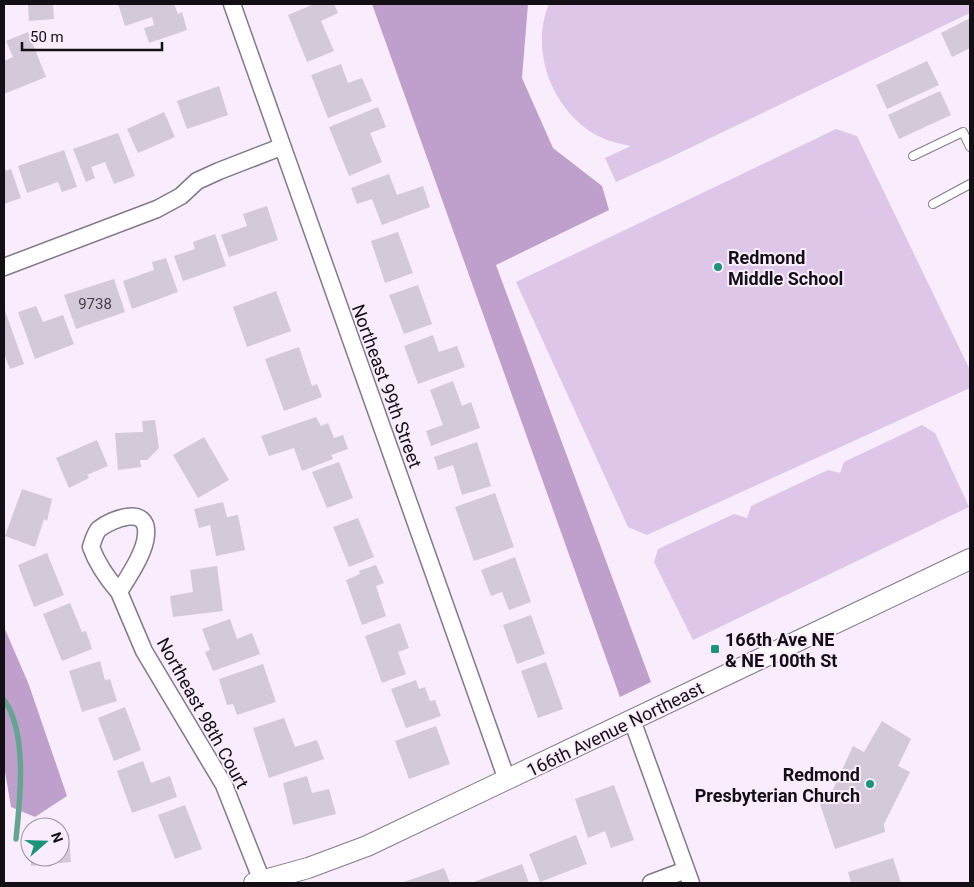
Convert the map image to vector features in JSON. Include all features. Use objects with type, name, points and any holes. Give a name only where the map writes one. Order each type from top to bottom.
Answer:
[{"type":"street","name":"Northeast 99th Street","points":[[232,4],[507,780]]},
{"type":"street","points":[[4,266],[157,209],[181,196],[197,181],[218,171],[282,148]]},
{"type":"street","name":"166th Avenue Northeast","points":[[258,882],[308,868],[367,846],[970,559]]},
{"type":"street","name":"Northeast 98th Court","points":[[119,592],[144,651],[224,785],[258,882]]},
{"type":"street","points":[[632,720],[689,877],[651,883]]},
{"type":"lane","points":[[913,156],[963,132],[970,147]]},
{"type":"lane","points":[[933,204],[970,184]]},
{"type":"shaded area","points":[[372,4],[528,4],[522,78],[553,148],[602,186],[609,210],[496,265],[651,682],[620,697]]},
{"type":"shaded area","points":[[549,4],[970,4],[970,13],[616,182],[605,158],[631,146],[598,136],[582,125],[557,96],[549,79],[542,41],[544,22]]},
{"type":"shaded area","points":[[836,129],[857,136],[970,370],[970,388],[647,535],[628,527],[516,282]]},
{"type":"shaded area","points":[[922,425],[935,433],[969,507],[693,640],[654,562],[658,549],[734,514],[747,518],[751,506],[828,470],[840,473],[844,462]]},
{"type":"shaded area","points":[[4,627],[29,685],[67,796],[35,817],[11,807],[4,766]]},
{"type":"building","points":[[28,4],[53,4],[54,19],[29,21]]},
{"type":"building","points":[[118,4],[174,4],[178,14],[182,12],[187,30],[149,43],[144,28],[154,25],[152,17],[125,26]]},
{"type":"building","points":[[314,4],[334,4],[338,13],[321,21],[334,51],[307,62],[288,15]]},
{"type":"building","points":[[970,18],[970,48],[952,57],[941,33]]},
{"type":"building","points":[[28,32],[46,77],[4,94],[4,61],[13,57],[6,41]]},
{"type":"building","points":[[927,61],[939,85],[887,109],[876,85]]},
{"type":"building","points":[[341,64],[348,83],[362,78],[372,101],[328,118],[311,75]]},
{"type":"building","points":[[219,86],[228,115],[187,129],[177,101]]},
{"type":"building","points":[[940,91],[951,115],[899,139],[888,115]]},
{"type":"building","points":[[378,107],[386,127],[370,133],[382,162],[349,176],[329,127]]},
{"type":"building","points":[[164,112],[175,137],[138,153],[127,129]]},
{"type":"building","points":[[118,133],[135,176],[114,184],[105,162],[91,167],[95,178],[86,182],[73,149]]},
{"type":"building","points":[[64,150],[77,187],[62,192],[58,182],[27,193],[18,166]]},
{"type":"building","points":[[4,166],[6,171],[11,169],[21,198],[4,204]]},
{"type":"building","points":[[389,174],[397,195],[423,186],[430,207],[382,225],[372,199],[357,204],[351,188]]},
{"type":"building","points":[[267,206],[278,240],[229,257],[221,235],[247,226],[243,214]]},
{"type":"building","points":[[398,232],[413,273],[385,283],[371,241]]},
{"type":"building","points":[[215,234],[226,266],[183,281],[174,256],[195,249],[193,242]]},
{"type":"building","points":[[166,258],[178,292],[132,309],[123,281],[154,270],[152,262]]},
{"type":"building","points":[[114,279],[125,312],[76,329],[64,295]]},
{"type":"building","points":[[418,285],[432,324],[404,334],[389,295]]},
{"type":"building","points":[[276,291],[291,331],[247,347],[233,307]]},
{"type":"building","points":[[36,306],[43,322],[63,315],[74,344],[35,359],[18,312]]},
{"type":"building","points":[[4,308],[24,364],[10,369],[4,354]]},
{"type":"building","points":[[433,335],[439,352],[457,346],[465,367],[418,384],[404,346]]},
{"type":"building","points":[[299,347],[312,386],[317,384],[322,397],[284,411],[265,359]]},
{"type":"building","points":[[453,381],[462,406],[471,402],[480,428],[431,446],[426,431],[443,425],[430,390]]},
{"type":"building","points":[[316,417],[321,426],[328,423],[334,438],[343,435],[348,449],[331,455],[333,459],[302,471],[294,448],[269,456],[261,436]]},
{"type":"building","points":[[155,420],[159,448],[147,460],[140,460],[141,467],[118,470],[115,433],[143,432],[142,421]]},
{"type":"building","points":[[204,437],[229,480],[198,498],[173,455]]},
{"type":"building","points":[[97,440],[108,466],[87,475],[89,478],[69,488],[56,458]]},
{"type":"building","points":[[477,442],[491,486],[462,495],[453,465],[438,470],[434,457]]},
{"type":"building","points":[[339,462],[353,498],[327,508],[312,472]]},
{"type":"building","points":[[22,489],[52,499],[47,521],[44,519],[35,547],[5,536]]},
{"type":"building","points":[[495,493],[514,547],[474,561],[455,507]]},
{"type":"building","points":[[223,502],[227,517],[238,515],[245,550],[216,556],[210,525],[199,528],[194,509]]},
{"type":"building","points":[[358,518],[374,557],[349,567],[333,527]]},
{"type":"building","points":[[47,553],[64,595],[34,607],[18,565]]},
{"type":"building","points":[[515,557],[531,602],[509,610],[502,592],[491,596],[481,570]]},
{"type":"building","points":[[376,565],[384,583],[376,586],[386,616],[362,625],[346,580],[360,574],[359,571]]},
{"type":"building","points":[[217,566],[223,611],[173,617],[170,596],[193,592],[190,570]]},
{"type":"building","points":[[70,603],[82,632],[86,631],[92,649],[62,661],[43,614]]},
{"type":"building","points":[[531,615],[545,654],[517,664],[503,625]]},
{"type":"building","points":[[230,619],[237,639],[252,633],[260,654],[213,671],[205,652],[210,650],[202,629]]},
{"type":"building","points":[[400,623],[409,648],[398,652],[406,674],[382,683],[365,636]]},
{"type":"building","points":[[100,661],[105,680],[110,679],[117,701],[82,712],[69,671]]},
{"type":"building","points":[[546,662],[563,709],[538,718],[521,671]]},
{"type":"building","points":[[263,664],[276,702],[237,715],[233,704],[227,705],[219,679]]},
{"type":"building","points":[[416,680],[419,689],[425,687],[430,701],[435,700],[441,716],[406,728],[391,689]]},
{"type":"building","points":[[125,707],[141,750],[114,761],[98,718]]},
{"type":"building","points":[[284,718],[295,747],[317,740],[324,759],[269,778],[253,728]]},
{"type":"building","name":"Redmond Presbyterian Church","points":[[882,721],[911,739],[898,766],[910,772],[884,824],[885,832],[835,849],[819,801],[830,796],[853,746],[864,752]]},
{"type":"building","points":[[436,726],[450,764],[409,779],[395,741]]},
{"type":"building","points":[[143,761],[151,783],[170,776],[177,797],[132,813],[117,771]]},
{"type":"building","points":[[307,776],[312,793],[329,789],[336,814],[293,825],[283,783]]},
{"type":"building","points":[[614,785],[634,840],[611,848],[605,831],[588,838],[575,799]]},
{"type":"building","points":[[185,805],[202,849],[175,859],[158,815]]},
{"type":"building","points":[[576,835],[587,864],[540,882],[529,854]]},
{"type":"building","points":[[893,858],[901,883],[851,883],[848,872]]},
{"type":"building","points":[[522,864],[529,883],[471,883]]},
{"type":"building","points":[[444,868],[450,883],[401,883]]},
{"type":"waterway","points":[[4,700],[12,714],[17,730],[19,748],[20,787],[16,839]]},
{"type":"place","name":"Redmond Middle School","points":[[718,267]]},
{"type":"place","name":"166th Ave NE & NE 100th St","points":[[715,649]]},
{"type":"place","name":"Redmond Presbyterian Church","points":[[870,784]]}]
